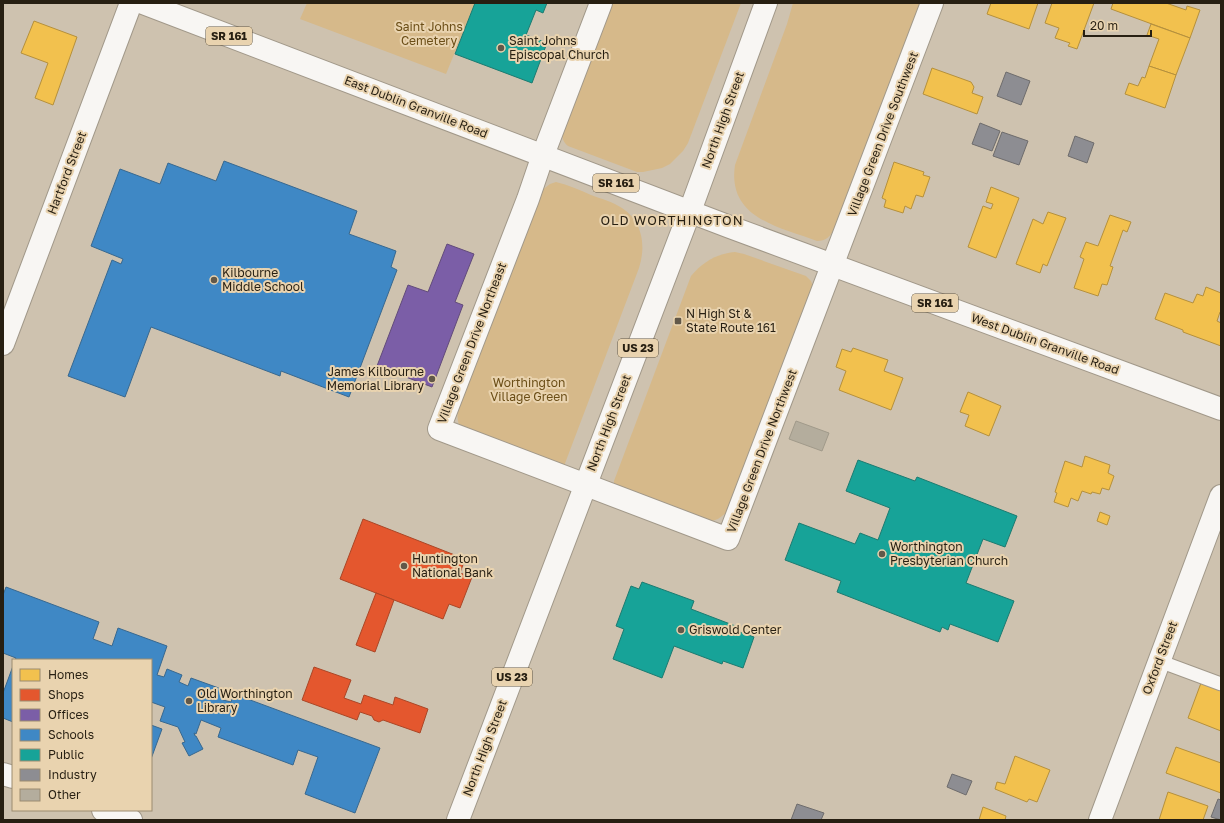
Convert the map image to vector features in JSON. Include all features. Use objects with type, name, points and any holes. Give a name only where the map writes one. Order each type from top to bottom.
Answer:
[{"type":"street","name":"Hartford Street","points":[[3,344],[131,3]]},
{"type":"street","name":"East Dublin Granville Road","points":[[142,3],[690,211]]},
{"type":"street","points":[[543,155],[601,3]]},
{"type":"street","name":"North High Street","points":[[458,820],[690,211],[766,3]]},
{"type":"street","name":"Village Green Drive Southwest","points":[[833,265],[932,3]]},
{"type":"street","name":"Village Green Drive Northeast","points":[[543,155],[528,199],[439,429],[585,485]]},
{"type":"street","name":"West Dublin Granville Road","points":[[690,211],[1221,410]]},
{"type":"street","name":"Village Green Drive Northwest","points":[[585,485],[728,539],[833,265]]},
{"type":"street","name":"Oxford Street","points":[[1100,820],[1221,496]]},
{"type":"street","points":[[106,811],[131,820]]},
{"type":"lane","points":[[1159,661],[1221,684]]},
{"type":"green space","name":"Saint Johns Cemetery","points":[[307,3],[475,3],[446,74],[300,19]]},
{"type":"green space","points":[[611,3],[741,3],[688,143],[683,151],[670,164],[662,168],[637,172],[568,146],[563,140],[562,131]]},
{"type":"green space","points":[[793,3],[919,3],[920,7],[834,229],[827,238],[820,241],[787,231],[759,218],[747,209],[739,197],[735,183],[735,165],[787,24]]},
{"type":"green space","name":"Worthington Village Green","points":[[556,182],[622,208],[629,214],[638,227],[642,243],[639,268],[564,466],[462,430],[458,422],[458,409],[541,191],[550,184]]},
{"type":"green space","points":[[735,252],[806,276],[811,281],[813,287],[726,513],[718,519],[709,522],[614,487],[614,481],[691,276],[710,260]]},
{"type":"building: Homes","points":[[991,3],[1038,3],[1029,29],[987,14]]},
{"type":"building: Homes","points":[[1052,3],[1094,3],[1077,49],[1068,46],[1070,43],[1055,38],[1059,28],[1045,23]]},
{"type":"building: Homes","points":[[1113,3],[1166,3],[1186,10],[1187,6],[1200,10],[1190,38],[1111,9]]},
{"type":"building: Homes","points":[[34,21],[77,37],[53,105],[35,98],[48,63],[21,53]]},
{"type":"building: Homes","points":[[1151,24],[1190,38],[1176,75],[1149,66],[1159,39],[1147,35]]},
{"type":"building: Homes","points":[[1149,66],[1176,75],[1165,108],[1125,94],[1129,83],[1138,86],[1142,77],[1145,78]]},
{"type":"building: Homes","points":[[932,68],[971,82],[974,87],[972,93],[983,97],[977,114],[923,94]]},
{"type":"building: Homes","points":[[894,162],[924,172],[923,175],[930,177],[923,197],[916,195],[911,209],[905,206],[903,213],[884,207],[886,200],[882,198]]},
{"type":"building: Homes","points":[[991,187],[1019,198],[996,258],[968,247],[983,206],[991,209],[993,204],[986,202]]},
{"type":"building: Homes","points":[[1048,212],[1066,218],[1047,266],[1043,264],[1040,273],[1016,264],[1033,219],[1043,224]]},
{"type":"building: Homes","points":[[1110,215],[1131,222],[1127,232],[1123,230],[1110,266],[1113,267],[1107,285],[1102,284],[1098,296],[1074,288],[1084,259],[1080,257],[1086,242],[1098,246]]},
{"type":"building: Homes","points":[[1206,287],[1221,293],[1221,313],[1220,312],[1217,321],[1221,323],[1221,346],[1183,332],[1183,330],[1155,319],[1165,293],[1193,303],[1197,294],[1203,296]]},
{"type":"building: Homes","points":[[853,348],[888,360],[884,371],[903,378],[891,410],[839,390],[846,371],[836,367],[842,349],[851,352]]},
{"type":"building: Homes","points":[[968,392],[1001,406],[989,436],[965,426],[969,415],[960,412]]},
{"type":"building: Homes","points":[[1085,456],[1110,465],[1108,473],[1114,476],[1109,490],[1102,488],[1100,494],[1092,492],[1091,494],[1082,491],[1078,501],[1071,498],[1068,507],[1054,502],[1057,493],[1055,492],[1065,461],[1082,467]]},
{"type":"building: Homes","points":[[1100,512],[1110,516],[1107,525],[1097,521]]},
{"type":"building: Homes","points":[[1201,683],[1221,690],[1221,731],[1188,718]]},
{"type":"building: Homes","points":[[1176,747],[1221,763],[1221,793],[1166,773]]},
{"type":"building: Homes","points":[[1015,756],[1050,770],[1037,802],[1029,799],[1027,802],[995,789],[997,782],[1005,784]]},
{"type":"building: Homes","points":[[1168,792],[1208,806],[1203,820],[1159,820]]},
{"type":"building: Homes","points":[[983,807],[1006,816],[1005,820],[979,820]]},
{"type":"building: Shops","name":"Huntington National Bank","points":[[363,519],[465,559],[460,573],[472,577],[460,608],[449,604],[443,619],[340,579]]},
{"type":"building: Shops","points":[[376,593],[394,600],[375,652],[356,645]]},
{"type":"building: Shops","points":[[314,667],[351,680],[344,698],[361,704],[364,695],[393,705],[395,697],[428,709],[420,733],[383,720],[379,722],[374,720],[372,716],[360,712],[357,720],[302,700]]},
{"type":"building: Offices","points":[[447,244],[474,254],[455,302],[463,305],[432,387],[377,366],[408,285],[428,292]]},
{"type":"building: Schools","points":[[224,161],[357,211],[349,234],[396,251],[391,267],[397,270],[349,397],[281,371],[280,376],[151,327],[125,397],[68,376],[112,260],[121,264],[123,259],[91,246],[120,169],[160,184],[168,163],[216,181]]},
{"type":"building: Schools","name":"Old Worthington Library","points":[[6,587],[99,622],[93,639],[112,646],[118,628],[167,646],[157,675],[164,677],[167,669],[182,675],[179,682],[188,686],[191,678],[227,691],[223,700],[231,702],[234,694],[380,748],[355,813],[305,794],[318,757],[298,750],[293,765],[218,737],[221,728],[201,720],[196,734],[194,733],[203,749],[189,756],[182,743],[185,742],[178,727],[160,721],[165,707],[152,702],[152,659],[16,659],[3,653],[3,595]]},
{"type":"building: Schools","points":[[12,669],[12,722],[3,718],[3,693]]},
{"type":"building: Schools","points":[[152,725],[162,729],[152,756]]},
{"type":"building: Public","name":"Saint Johns Episcopal Church","points":[[475,3],[547,3],[543,13],[536,10],[526,35],[547,43],[532,83],[455,54]]},
{"type":"building: Public","name":"Worthington Presbyterian Church","points":[[858,460],[915,481],[917,477],[1017,516],[1005,547],[983,539],[966,583],[1014,601],[998,642],[950,624],[948,630],[942,627],[940,632],[837,592],[841,581],[785,560],[799,523],[855,544],[860,533],[878,540],[890,508],[846,491]]},
{"type":"building: Public","name":"Griswold Center","points":[[642,582],[694,601],[691,609],[738,627],[737,631],[754,637],[743,668],[723,661],[722,664],[674,646],[662,678],[613,659],[624,629],[616,626],[631,586],[639,589]]},
{"type":"building: Industry","points":[[1006,72],[1030,81],[1021,105],[997,96]]},
{"type":"building: Industry","points":[[980,123],[1000,131],[992,151],[972,144]]},
{"type":"building: Industry","points":[[1002,132],[1028,141],[1019,165],[993,156]]},
{"type":"building: Industry","points":[[1075,136],[1094,143],[1087,163],[1068,156]]},
{"type":"building: Industry","points":[[952,774],[972,781],[966,795],[947,787]]},
{"type":"building: Industry","points":[[1218,799],[1221,800],[1221,820],[1211,817]]},
{"type":"building: Industry","points":[[797,804],[824,813],[821,820],[791,820]]},
{"type":"building: Other","points":[[796,421],[829,433],[822,451],[789,439]]},
{"type":"place","name":"Saint Johns Episcopal Church","points":[[501,48]]},
{"type":"place","name":"Kilbourne Middle School","points":[[214,280]]},
{"type":"place","name":"N High St & State Route 161","points":[[678,321]]},
{"type":"place","name":"James Kilbourne Memorial Library","points":[[432,379]]},
{"type":"place","name":"Worthington Presbyterian Church","points":[[882,554]]},
{"type":"place","name":"Huntington National Bank","points":[[404,566]]},
{"type":"place","name":"Griswold Center","points":[[681,630]]},
{"type":"place","name":"Old Worthington Library","points":[[189,701]]},
{"type":"district","name":"OLD WORTHINGTON","points":[[672,220]]}]
